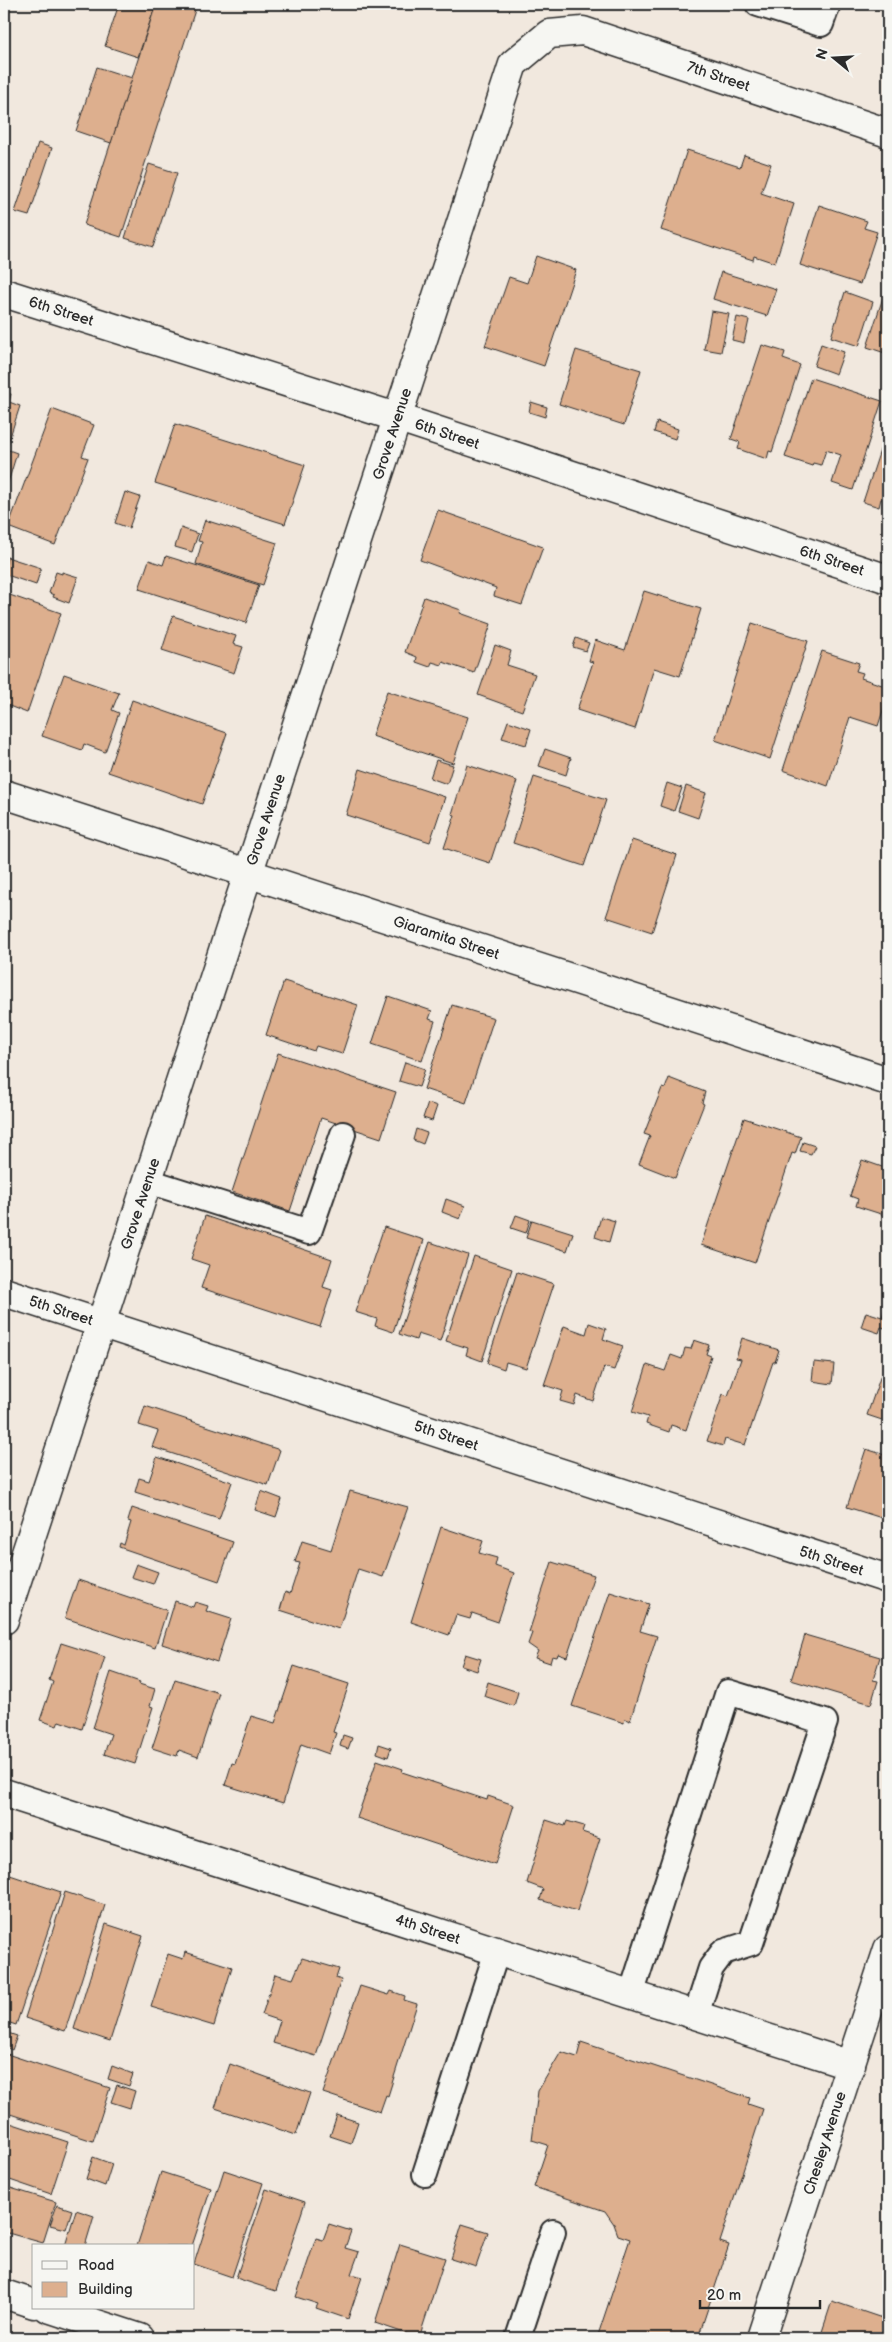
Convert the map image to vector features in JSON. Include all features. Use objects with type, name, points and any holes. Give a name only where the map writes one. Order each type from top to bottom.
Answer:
[{"type":"street","name":"7th Street","points":[[549,34],[583,31],[888,133]]},
{"type":"street","name":"Grove Avenue","points":[[4,1620],[513,64],[549,34]]},
{"type":"street","name":"6th Street","points":[[4,293],[396,417],[888,579]]},
{"type":"street","name":"Giaramita Street","points":[[4,794],[888,1081]]},
{"type":"street","name":"5th Street","points":[[4,1292],[888,1579]]},
{"type":"street","name":"4th Street","points":[[4,1793],[851,2065]]},
{"type":"street","name":"Chesley Avenue","points":[[761,2338],[888,1949]]},
{"type":"street","points":[[4,2294],[32,2303]]},
{"type":"street","points":[[54,2310],[140,2338]]},
{"type":"lane","points":[[758,4],[821,24],[828,4]]},
{"type":"lane","points":[[148,1181],[309,1232],[343,1134]]},
{"type":"lane","points":[[631,1995],[728,1692],[825,1722],[751,1943],[724,1952],[711,1968],[696,2015]]},
{"type":"lane","points":[[425,2174],[497,1951]]},
{"type":"lane","points":[[518,2338],[553,2232]]},
{"type":"building","points":[[119,4],[156,4],[138,57],[105,46]]},
{"type":"building","points":[[156,4],[197,4],[121,237],[84,225]]},
{"type":"building","points":[[97,67],[132,78],[111,143],[76,131]]},
{"type":"building","points":[[38,143],[52,148],[29,216],[15,212]]},
{"type":"building","points":[[687,150],[740,167],[744,155],[771,164],[761,193],[794,204],[775,263],[754,256],[753,260],[661,230]]},
{"type":"building","points":[[149,164],[177,173],[153,247],[125,238]]},
{"type":"building","points":[[819,205],[867,221],[864,228],[877,232],[860,284],[800,265]]},
{"type":"building","points":[[536,256],[576,270],[544,366],[485,346],[509,277],[527,283]]},
{"type":"building","points":[[721,272],[776,289],[767,316],[713,299]]},
{"type":"building","points":[[888,282],[888,354],[867,347]]},
{"type":"building","points":[[845,292],[873,302],[859,346],[831,337]]},
{"type":"building","points":[[711,311],[729,314],[721,352],[704,349]]},
{"type":"building","points":[[737,317],[749,320],[744,343],[732,340]]},
{"type":"building","points":[[821,344],[844,352],[836,374],[814,366]]},
{"type":"building","points":[[762,345],[785,352],[783,359],[800,365],[772,452],[769,451],[767,459],[738,449],[740,442],[731,439]]},
{"type":"building","points":[[576,350],[641,370],[624,425],[559,404]]},
{"type":"building","points":[[811,378],[882,401],[853,490],[832,483],[841,455],[826,450],[821,465],[813,463],[812,466],[785,457]]},
{"type":"building","points":[[4,392],[11,394],[9,402],[20,406],[6,449],[17,453],[6,489],[4,488]]},
{"type":"building","points":[[531,402],[547,407],[545,417],[529,412]]},
{"type":"building","points":[[52,409],[94,425],[82,456],[88,458],[55,545],[8,527]]},
{"type":"building","points":[[657,422],[678,429],[675,439],[654,432]]},
{"type":"building","points":[[175,424],[305,465],[285,524],[155,483]]},
{"type":"building","points":[[888,426],[888,502],[881,499],[879,507],[863,502]]},
{"type":"building","points":[[125,492],[140,497],[129,528],[115,523]]},
{"type":"building","points":[[438,510],[543,547],[522,605],[494,596],[496,588],[420,560]]},
{"type":"building","points":[[205,520],[277,543],[263,585],[196,564],[202,542],[198,541]]},
{"type":"building","points":[[181,528],[198,534],[192,552],[175,547]]},
{"type":"building","points":[[166,556],[259,585],[246,623],[139,589],[149,560],[163,565]]},
{"type":"building","points":[[7,557],[41,568],[36,585],[4,574]]},
{"type":"building","points":[[56,572],[78,577],[69,603],[53,597],[54,595],[49,593]]},
{"type":"building","points":[[644,591],[701,609],[680,676],[654,668],[635,729],[577,710],[593,662],[589,661],[595,640],[625,650]]},
{"type":"building","points":[[4,593],[61,613],[27,713],[4,704]]},
{"type":"building","points":[[424,597],[461,610],[460,613],[491,624],[474,673],[443,662],[442,665],[432,662],[430,667],[416,662],[417,657],[405,652]]},
{"type":"building","points":[[173,616],[236,636],[233,644],[243,647],[234,673],[162,650]]},
{"type":"building","points":[[752,623],[808,641],[770,759],[715,740]]},
{"type":"building","points":[[576,638],[589,643],[586,651],[573,647]]},
{"type":"building","points":[[495,645],[511,651],[507,665],[535,674],[522,711],[478,695]]},
{"type":"building","points":[[822,651],[859,663],[856,671],[863,673],[861,678],[888,687],[888,695],[878,726],[850,717],[828,786],[783,770]]},
{"type":"building","points":[[64,674],[119,693],[112,710],[119,713],[105,752],[84,744],[82,750],[42,736]]},
{"type":"building","points":[[387,691],[468,717],[453,763],[372,736]]},
{"type":"building","points":[[132,700],[227,733],[202,804],[108,772]]},
{"type":"building","points":[[508,721],[531,729],[526,745],[502,738]]},
{"type":"building","points":[[545,749],[571,758],[566,775],[539,766]]},
{"type":"building","points":[[436,760],[453,765],[447,784],[430,778]]},
{"type":"building","points":[[467,765],[517,781],[490,863],[444,848],[455,815],[452,814]]},
{"type":"building","points":[[360,769],[445,797],[430,842],[346,815]]},
{"type":"building","points":[[534,777],[606,800],[584,866],[513,843]]},
{"type":"building","points":[[667,783],[682,788],[674,811],[660,806]]},
{"type":"building","points":[[686,786],[706,793],[698,818],[678,811]]},
{"type":"building","points":[[632,840],[677,855],[652,932],[606,917]]},
{"type":"building","points":[[284,981],[358,1005],[342,1054],[316,1046],[314,1051],[266,1035]]},
{"type":"building","points":[[388,996],[432,1011],[429,1019],[435,1021],[422,1061],[372,1044]]},
{"type":"building","points":[[452,1005],[494,1018],[466,1103],[424,1089]]},
{"type":"building","points":[[278,1053],[396,1092],[381,1138],[321,1118],[290,1211],[232,1192]]},
{"type":"building","points":[[405,1062],[425,1069],[419,1087],[399,1081]]},
{"type":"building","points":[[669,1078],[705,1092],[702,1103],[704,1104],[675,1178],[639,1164],[650,1136],[644,1134],[662,1088],[665,1089]]},
{"type":"building","points":[[428,1103],[437,1106],[432,1121],[423,1118]]},
{"type":"building","points":[[744,1118],[801,1137],[795,1154],[792,1153],[755,1263],[701,1245]]},
{"type":"building","points":[[416,1129],[427,1133],[423,1144],[413,1140]]},
{"type":"building","points":[[803,1142],[815,1146],[811,1154],[800,1151]]},
{"type":"building","points":[[862,1160],[888,1169],[888,1208],[886,1208],[884,1215],[856,1206],[858,1199],[850,1196]]},
{"type":"building","points":[[446,1199],[465,1206],[460,1219],[442,1212]]},
{"type":"building","points":[[516,1215],[530,1220],[526,1233],[511,1228]]},
{"type":"building","points":[[205,1216],[332,1259],[323,1287],[332,1290],[320,1327],[201,1288],[209,1265],[191,1259]]},
{"type":"building","points":[[601,1217],[615,1221],[609,1242],[595,1237]]},
{"type":"building","points":[[532,1220],[573,1233],[567,1251],[526,1238]]},
{"type":"building","points":[[384,1227],[424,1240],[393,1332],[375,1326],[377,1319],[355,1312]]},
{"type":"building","points":[[430,1242],[468,1255],[440,1341],[418,1334],[416,1340],[399,1334]]},
{"type":"building","points":[[474,1256],[512,1269],[482,1361],[466,1355],[468,1348],[446,1341]]},
{"type":"building","points":[[517,1272],[554,1284],[526,1368],[506,1362],[504,1369],[487,1363]]},
{"type":"building","points":[[888,1298],[888,1329],[881,1327],[879,1333],[861,1327],[866,1312],[882,1317]]},
{"type":"building","points":[[589,1323],[606,1329],[603,1339],[623,1346],[614,1370],[604,1367],[593,1401],[577,1395],[574,1405],[560,1401],[563,1391],[544,1385],[564,1326],[586,1334]]},
{"type":"building","points":[[742,1338],[779,1350],[775,1362],[773,1362],[745,1445],[725,1439],[723,1446],[707,1441],[723,1394],[728,1396],[741,1359],[736,1358]]},
{"type":"building","points":[[694,1340],[709,1345],[706,1354],[711,1356],[686,1430],[671,1425],[669,1432],[646,1424],[648,1417],[632,1412],[647,1365],[665,1371],[671,1355],[682,1359],[685,1348],[691,1349]]},
{"type":"building","points":[[814,1362],[834,1364],[832,1384],[812,1381]]},
{"type":"building","points":[[881,1375],[888,1378],[888,1422],[867,1415]]},
{"type":"building","points":[[145,1406],[280,1450],[268,1485],[152,1447],[158,1431],[139,1425]]},
{"type":"building","points":[[866,1449],[888,1456],[888,1520],[847,1507]]},
{"type":"building","points":[[157,1457],[232,1482],[219,1519],[135,1492],[139,1478],[149,1481]]},
{"type":"building","points":[[261,1491],[282,1499],[276,1517],[255,1510]]},
{"type":"building","points":[[350,1491],[408,1507],[383,1577],[358,1569],[339,1629],[280,1610],[285,1592],[290,1594],[300,1563],[295,1562],[302,1541],[331,1550]]},
{"type":"building","points":[[132,1508],[233,1542],[219,1581],[119,1547],[120,1543],[124,1545],[131,1522],[128,1521]]},
{"type":"building","points":[[441,1527],[483,1541],[479,1553],[497,1558],[495,1566],[514,1573],[498,1622],[472,1613],[470,1619],[456,1615],[449,1635],[411,1622]]},
{"type":"building","points":[[552,1562],[594,1575],[567,1657],[558,1654],[557,1657],[552,1656],[550,1663],[535,1658],[538,1651],[528,1644],[532,1633],[529,1632]]},
{"type":"building","points":[[136,1564],[158,1572],[153,1584],[131,1577]]},
{"type":"building","points":[[78,1580],[167,1610],[155,1648],[65,1618]]},
{"type":"building","points":[[610,1592],[649,1604],[640,1631],[657,1636],[630,1721],[625,1719],[624,1723],[572,1706]]},
{"type":"building","points":[[175,1601],[193,1607],[195,1602],[208,1606],[206,1611],[231,1619],[217,1662],[162,1644]]},
{"type":"building","points":[[805,1635],[880,1657],[873,1680],[878,1681],[871,1704],[791,1680]]},
{"type":"building","points":[[61,1643],[105,1657],[82,1729],[59,1721],[57,1726],[40,1720],[53,1682],[49,1680]]},
{"type":"building","points":[[465,1654],[481,1659],[477,1671],[461,1666]]},
{"type":"building","points":[[294,1666],[349,1684],[333,1732],[336,1733],[329,1754],[301,1744],[283,1803],[225,1785],[232,1763],[235,1764],[251,1716],[275,1723]]},
{"type":"building","points":[[111,1672],[155,1689],[150,1706],[153,1707],[135,1764],[104,1754],[111,1734],[93,1728]]},
{"type":"building","points":[[175,1679],[219,1693],[198,1757],[179,1750],[177,1756],[152,1748]]},
{"type":"building","points":[[488,1682],[518,1692],[514,1706],[484,1696]]},
{"type":"building","points":[[343,1735],[352,1738],[348,1749],[340,1746]]},
{"type":"building","points":[[379,1744],[391,1748],[388,1757],[377,1753]]},
{"type":"building","points":[[377,1760],[403,1769],[402,1772],[487,1800],[488,1796],[514,1805],[495,1864],[357,1818]]},
{"type":"building","points":[[546,1820],[565,1826],[567,1821],[584,1826],[582,1832],[600,1838],[577,1911],[540,1900],[543,1889],[527,1883]]},
{"type":"building","points":[[4,1870],[7,1874],[61,1892],[16,2025],[4,2021]]},
{"type":"building","points":[[65,1892],[105,1905],[65,2031],[25,2018]]},
{"type":"building","points":[[106,1924],[143,1936],[110,2041],[74,2029]]},
{"type":"building","points":[[185,1952],[232,1967],[214,2026],[151,2007],[168,1954],[183,1959]]},
{"type":"building","points":[[302,1958],[339,1969],[336,1978],[341,1980],[316,2056],[273,2043],[280,2021],[262,2015],[275,1974],[293,1979]]},
{"type":"building","points":[[360,1986],[389,1995],[391,1991],[405,1996],[404,2000],[417,2004],[388,2096],[386,2095],[380,2112],[323,2093]]},
{"type":"building","points":[[8,2033],[17,2036],[12,2050],[4,2046]]},
{"type":"building","points":[[581,2042],[750,2098],[748,2104],[763,2109],[720,2242],[729,2245],[698,2338],[597,2338],[630,2239],[618,2235],[614,2224],[605,2211],[534,2187],[548,2145],[532,2140],[538,2091],[561,2052],[577,2057]]},
{"type":"building","points":[[4,2053],[110,2088],[93,2141],[4,2112]]},
{"type":"building","points":[[230,2064],[310,2093],[296,2135],[215,2108]]},
{"type":"building","points":[[112,2066],[133,2074],[129,2086],[108,2079]]},
{"type":"building","points":[[117,2085],[135,2091],[130,2108],[111,2102]]},
{"type":"building","points":[[337,2115],[358,2122],[351,2143],[330,2136]]},
{"type":"building","points":[[4,2121],[68,2142],[51,2194],[4,2178]]},
{"type":"building","points":[[93,2157],[112,2164],[105,2186],[86,2179]]},
{"type":"building","points":[[224,2170],[263,2183],[232,2277],[195,2264]]},
{"type":"building","points":[[161,2172],[211,2188],[193,2244],[138,2244]]},
{"type":"building","points":[[4,2186],[56,2202],[43,2243],[8,2233],[6,2238],[4,2237]]},
{"type":"building","points":[[266,2189],[305,2202],[276,2291],[236,2278]]},
{"type":"building","points":[[57,2205],[72,2210],[66,2229],[50,2225]]},
{"type":"building","points":[[76,2210],[94,2216],[86,2244],[66,2244]]},
{"type":"building","points":[[329,2224],[351,2231],[345,2248],[359,2252],[351,2274],[362,2277],[348,2319],[316,2308],[318,2304],[296,2297],[316,2238],[323,2240]]},
{"type":"building","points":[[462,2224],[488,2232],[476,2267],[451,2259]]},
{"type":"building","points":[[400,2244],[445,2258],[419,2338],[375,2323]]},
{"type":"building","points":[[832,2301],[888,2320],[888,2338],[831,2338],[821,2335]]}]
